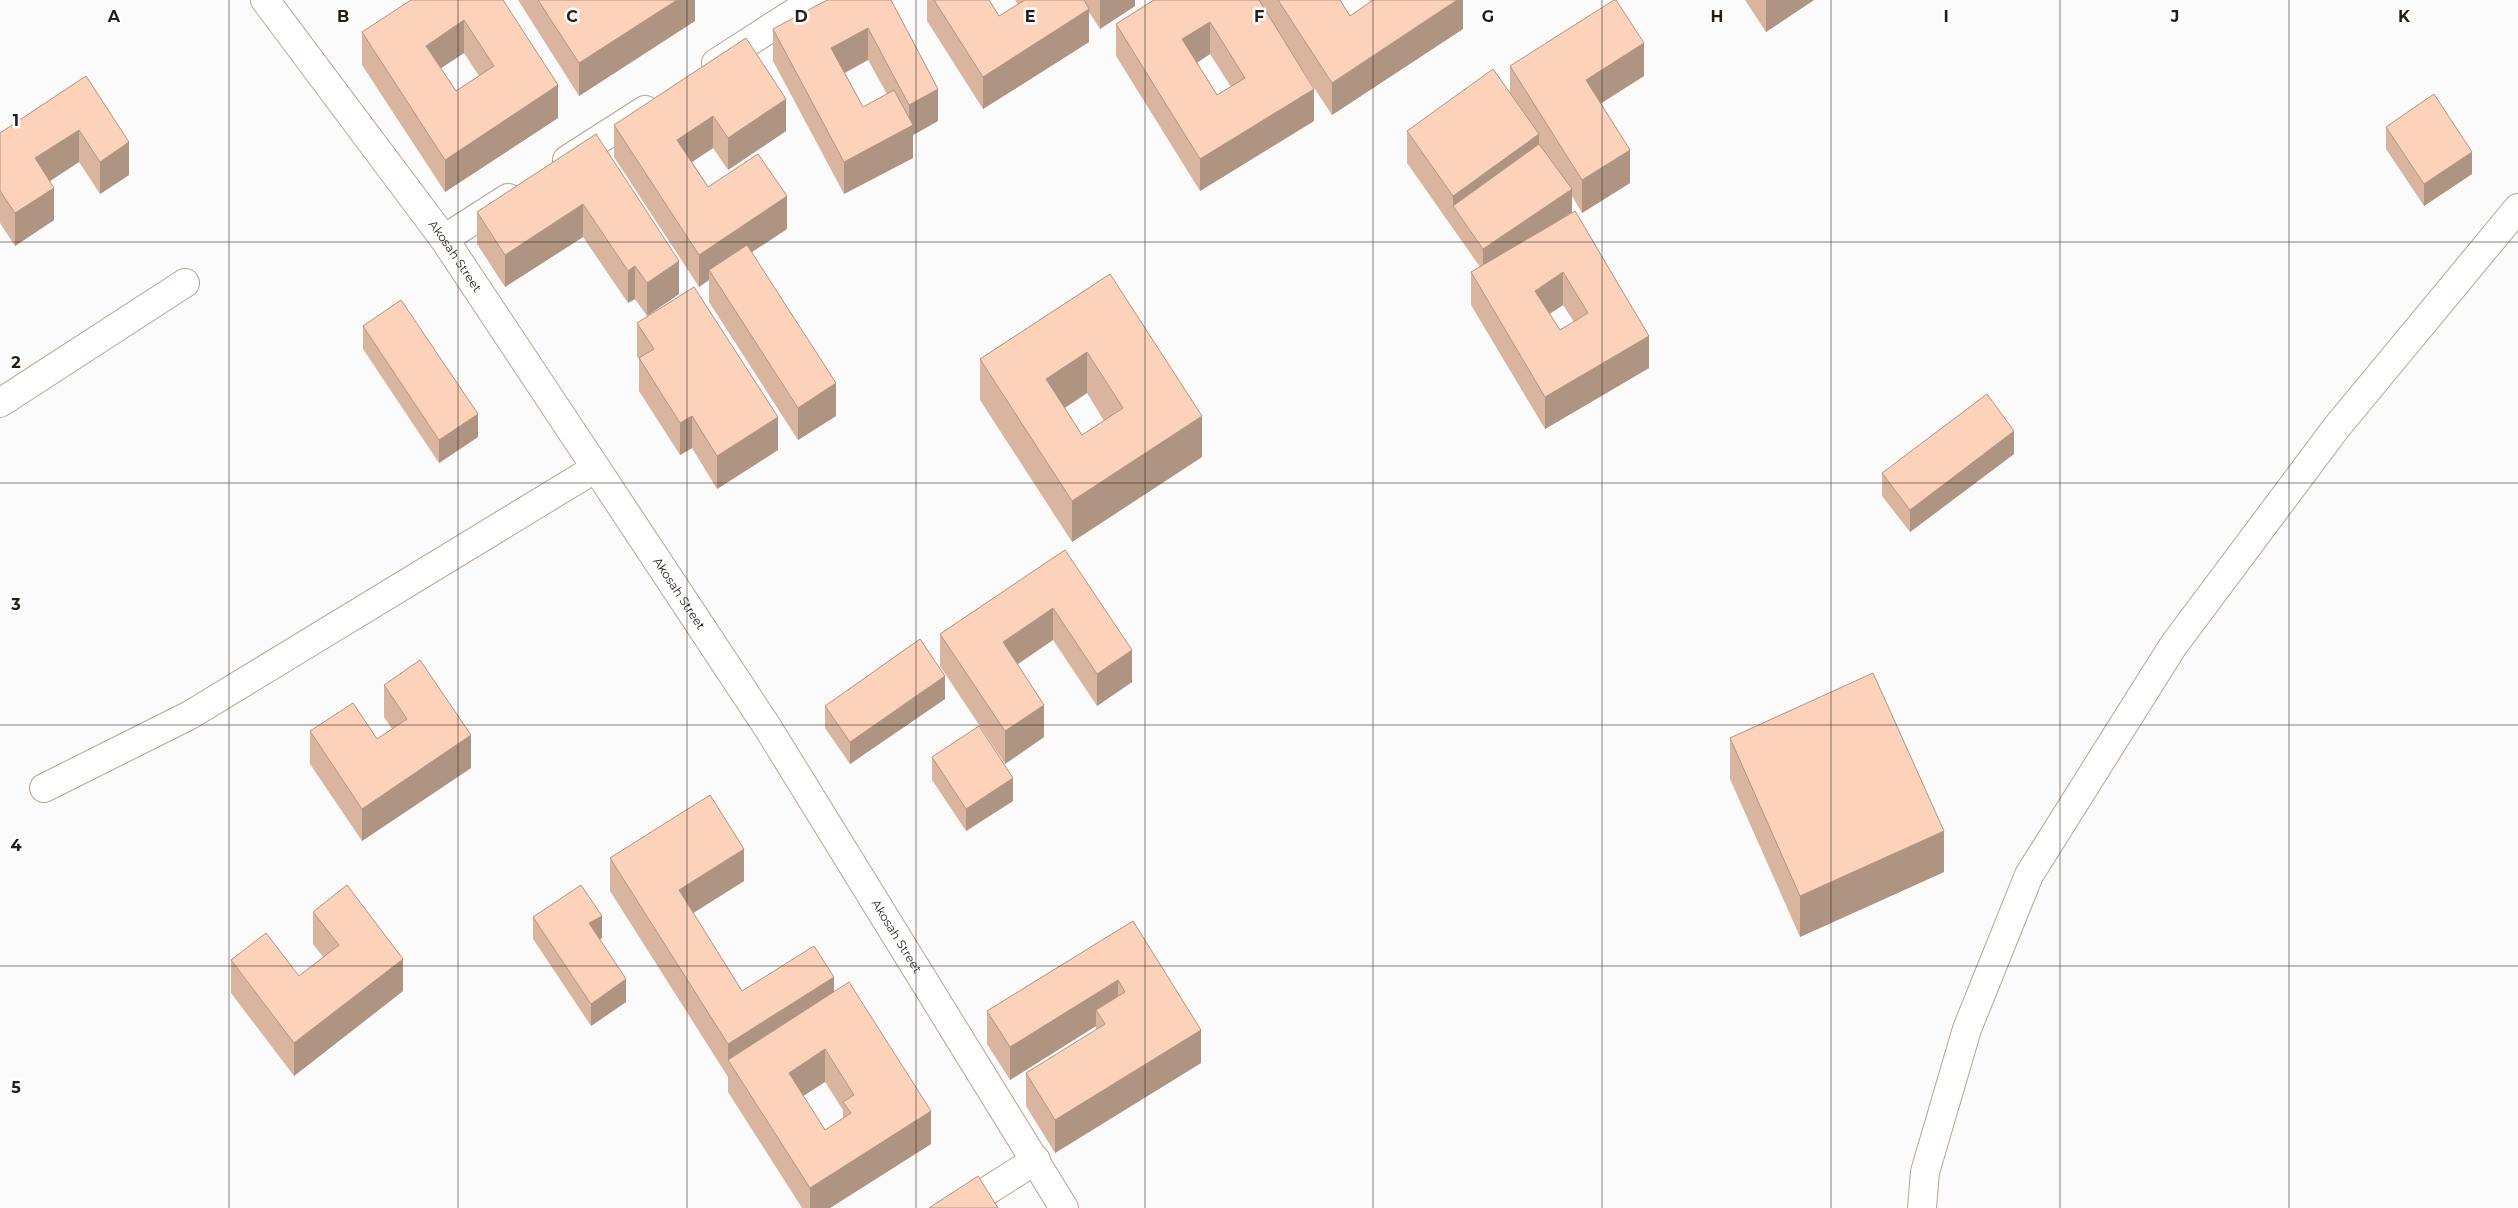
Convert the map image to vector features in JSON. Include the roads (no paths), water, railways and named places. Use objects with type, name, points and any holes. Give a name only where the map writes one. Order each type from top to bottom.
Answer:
[{"type":"street","name":"Akosah Street","points":[[265,0],[444,239],[768,728],[1064,1208]]},
{"type":"street","points":[[699,74],[814,0]]},
{"type":"street","points":[[444,239],[666,96]]},
{"type":"street","points":[[1922,1208],[1925,1172],[1967,1029],[2029,875],[2173,646],[2336,428],[2518,208]]},
{"type":"street","points":[[0,403],[184,283]]},
{"type":"street","points":[[44,788],[190,715],[596,468]]},
{"type":"street","points":[[960,1208],[1036,1160]]}]
